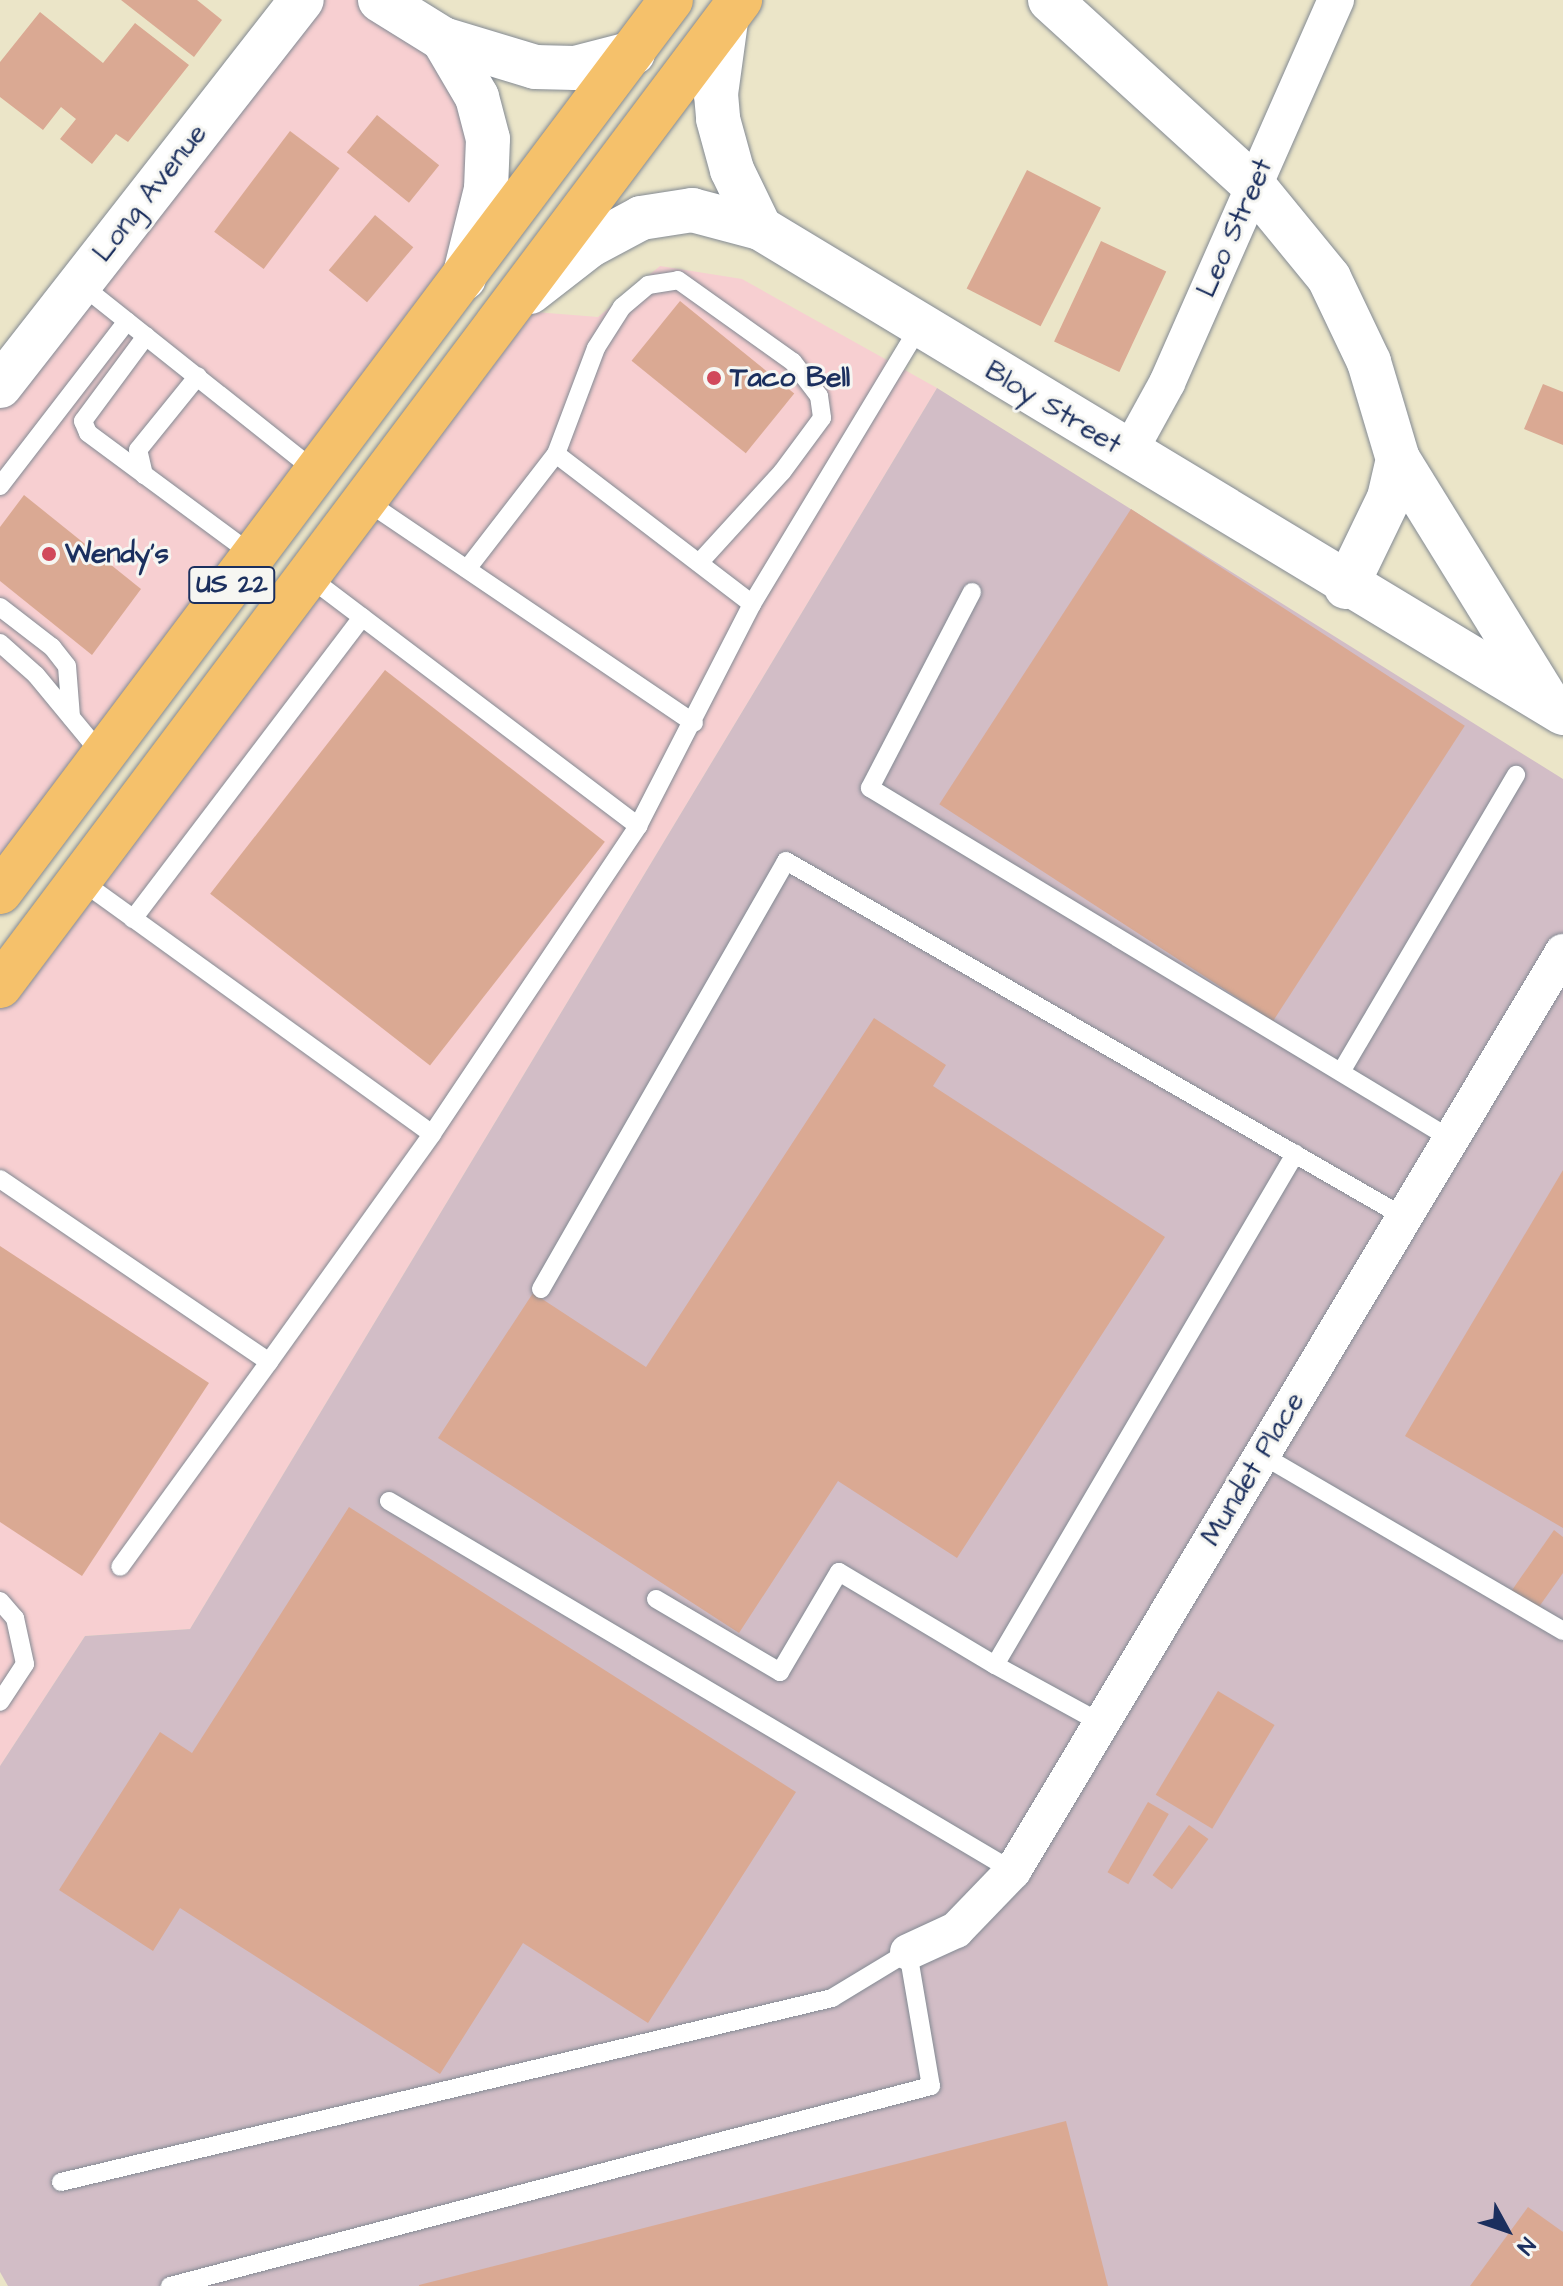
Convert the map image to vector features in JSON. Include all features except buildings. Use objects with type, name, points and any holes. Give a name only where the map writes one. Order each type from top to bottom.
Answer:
[{"type":"highway","name":"US 22","points":[[0,892],[671,0]]},
{"type":"highway","name":"US 22","points":[[0,986],[733,10]]},
{"type":"street","name":"Long Avenue","points":[[0,386],[302,0]]},
{"type":"street","points":[[380,0],[443,39],[535,67],[575,68],[633,53]]},
{"type":"street","name":"Bloy Street","points":[[1050,0],[1253,185],[1293,228],[1344,305],[1369,362],[1398,459],[1491,618],[1559,701]]},
{"type":"street","name":"Leo Street","points":[[1128,454],[1167,383],[1336,0]]},
{"type":"street","points":[[733,10],[716,94],[718,119],[732,170],[760,228]]},
{"type":"street","points":[[443,39],[477,97],[488,139],[486,189],[464,278]]},
{"type":"street","name":"Bloy Street","points":[[510,310],[589,246],[641,218],[692,210],[760,228],[1346,587],[1559,701]]},
{"type":"street","name":"Bloy Street","points":[[1346,587],[1389,498],[1398,459]]},
{"type":"street","name":"Mundet Place","points":[[908,1952],[956,1930],[1013,1871],[1563,952]]},
{"type":"lane","points":[[467,569],[556,454],[596,348],[622,307],[648,285],[678,280],[793,362],[819,396],[822,418],[782,472],[699,563]]},
{"type":"lane","points":[[79,283],[317,472]]},
{"type":"lane","points":[[0,486],[127,321]]},
{"type":"lane","points":[[120,1567],[432,1134],[638,826],[694,723],[752,604],[919,327]]},
{"type":"lane","points":[[146,336],[83,421],[88,433],[254,556]]},
{"type":"lane","points":[[144,475],[138,450],[198,376]]},
{"type":"lane","points":[[556,454],[752,604]]},
{"type":"lane","points":[[366,501],[694,723]]},
{"type":"lane","points":[[309,577],[638,826]]},
{"type":"lane","points":[[972,592],[870,788],[1451,1139]]},
{"type":"lane","points":[[0,607],[52,647],[67,666],[71,717]]},
{"type":"lane","points":[[133,919],[362,617]]},
{"type":"lane","points":[[0,643],[71,717],[103,756]]},
{"type":"lane","points":[[1341,1072],[1516,775]]},
{"type":"lane","points":[[541,1289],[786,861],[1404,1217]]},
{"type":"lane","points":[[80,880],[432,1134]]},
{"type":"lane","points":[[995,1665],[1295,1154]]},
{"type":"lane","points":[[2,1185],[269,1362]]},
{"type":"lane","points":[[1262,1455],[1563,1631]]},
{"type":"lane","points":[[389,1501],[1013,1871]]},
{"type":"lane","points":[[656,1599],[780,1672],[839,1572],[995,1665],[1101,1723]]},
{"type":"lane","points":[[0,1601],[15,1618],[25,1664],[0,1702]]},
{"type":"lane","points":[[61,2182],[832,1998],[908,1952],[931,2086],[170,2286]]},
{"type":"shaded area","points":[[302,0],[380,0],[467,77],[464,278],[0,892],[0,393]]},
{"type":"shaded area","points":[[660,266],[742,279],[937,388],[190,1629],[85,1636],[0,1766],[0,986],[510,310],[598,317]]},
{"type":"shaded area","points":[[937,388],[1563,779],[1563,2286],[8,2286],[0,2272],[0,1766],[85,1636],[190,1629]]},
{"type":"place","name":"Taco Bell","points":[[714,378]]},
{"type":"place","name":"Wendy's","points":[[49,554]]}]
